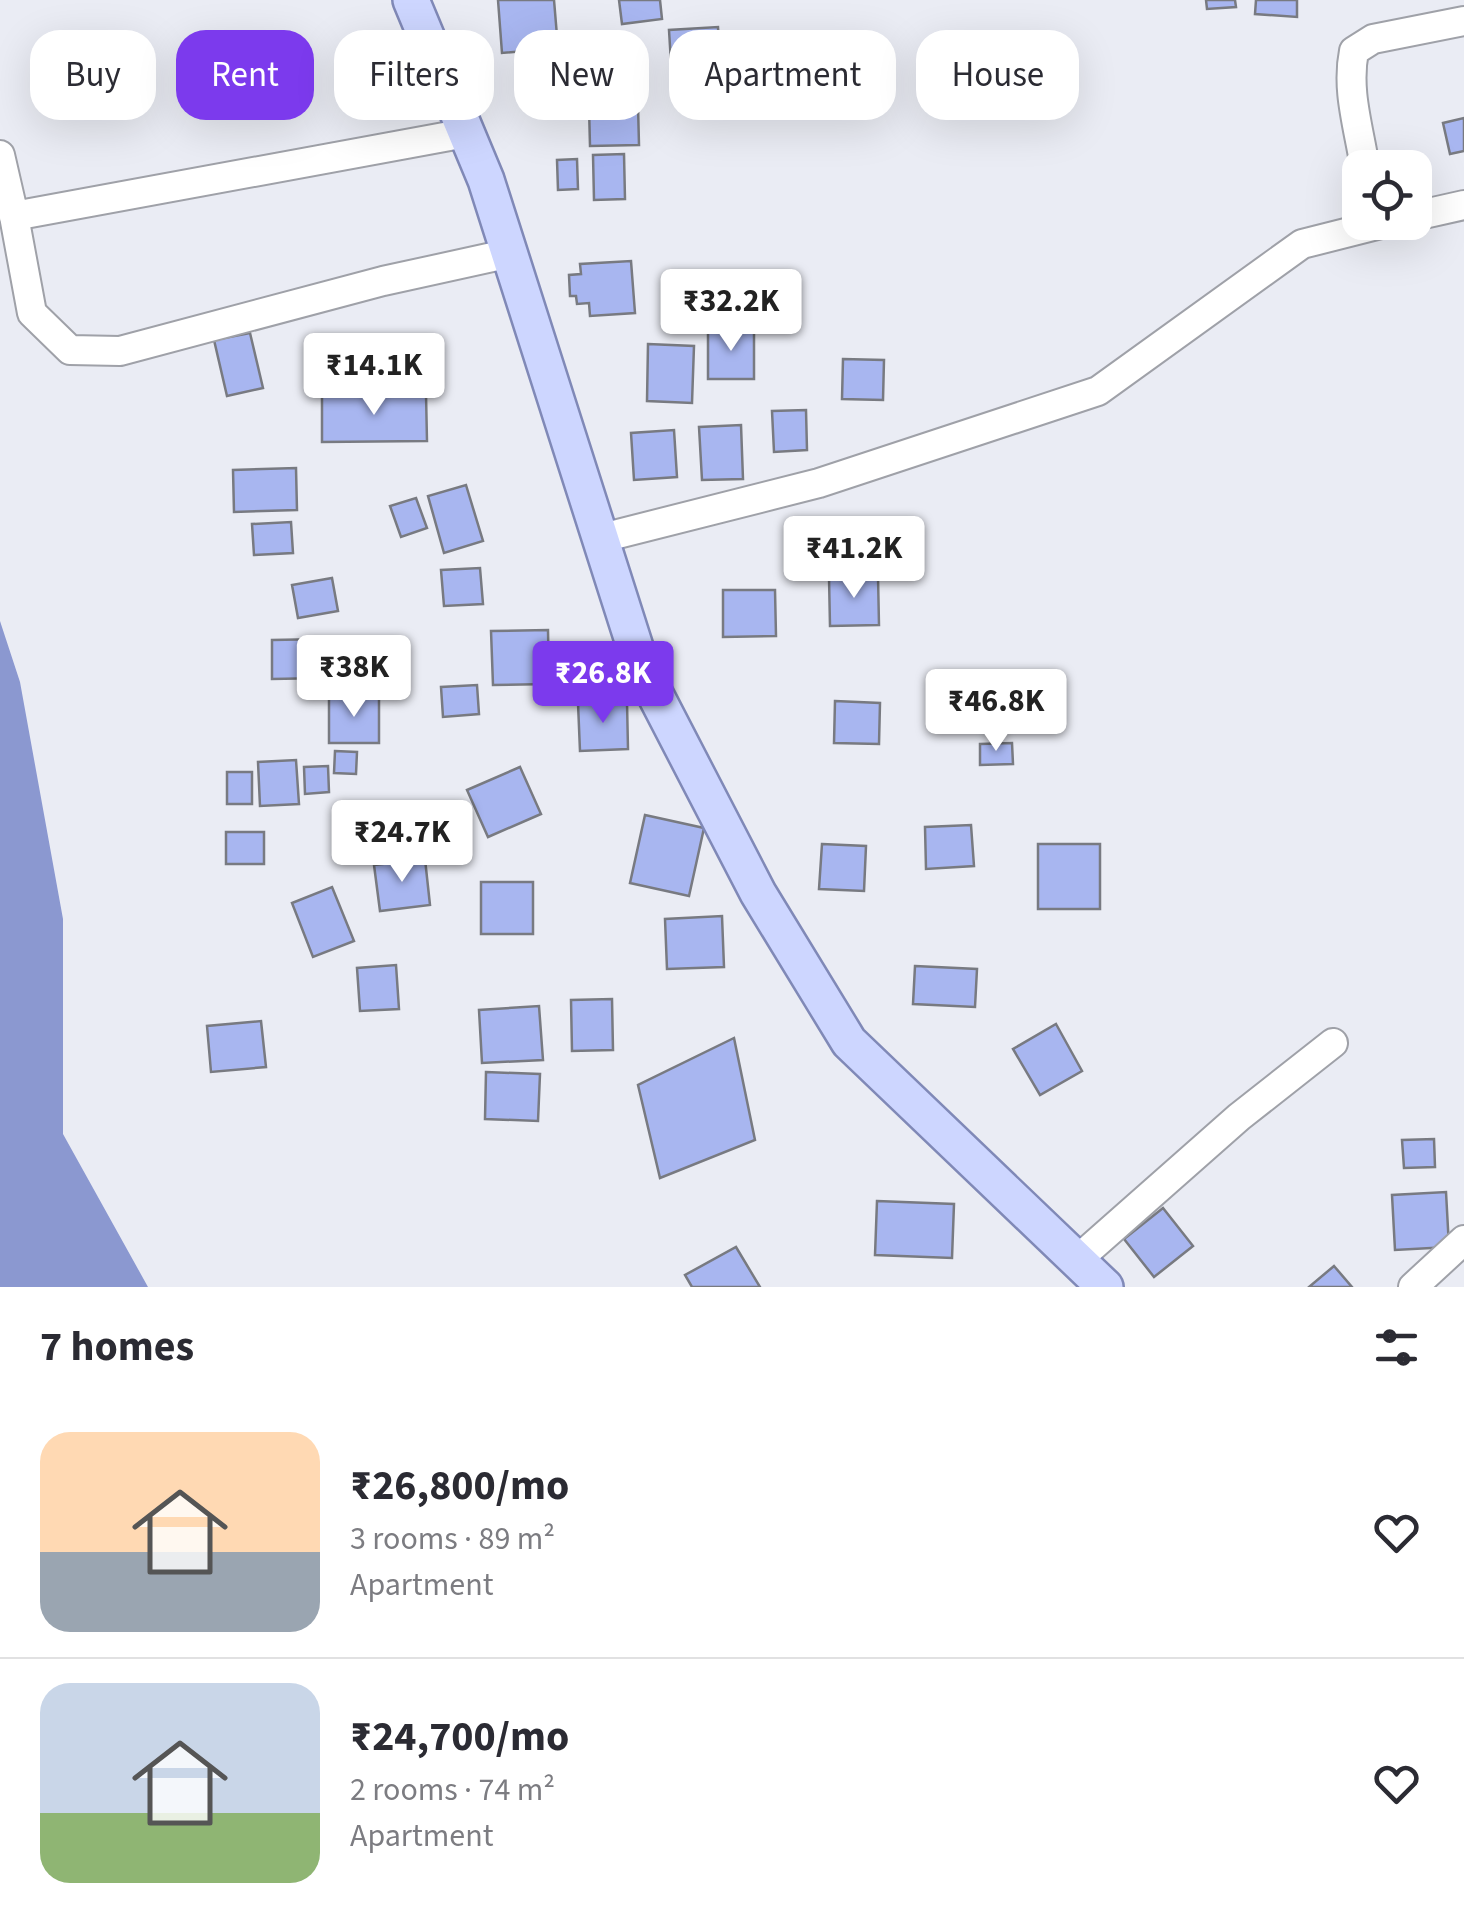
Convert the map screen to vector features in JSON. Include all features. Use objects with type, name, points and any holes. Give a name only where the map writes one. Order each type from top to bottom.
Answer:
[{"type":"main road","points":[[411,0],[511,253],[642,669],[758,893],[849,1042],[1105,1287]]},
{"type":"street","points":[[1361,150],[1352,104],[1350,73],[1354,51],[1373,39],[1464,21]]},
{"type":"street","points":[[14,216],[466,133]]},
{"type":"street","points":[[0,155],[32,313],[70,350],[120,351],[382,280],[511,253]]},
{"type":"street","points":[[1432,212],[1464,204]]},
{"type":"street","points":[[602,538],[819,484],[1098,392],[1302,244],[1342,234]]},
{"type":"street","points":[[1076,1260],[1238,1117],[1334,1043]]},
{"type":"street","points":[[1412,1287],[1464,1240]]},
{"type":"water","points":[[0,621],[20,682],[63,919],[63,1134],[148,1287],[0,1287]]},
{"type":"building","points":[[498,0],[554,0],[556,30],[514,30],[514,52],[502,53]]},
{"type":"building","points":[[619,0],[660,0],[662,19],[622,24]]},
{"type":"building","points":[[1206,0],[1235,0],[1236,7],[1207,9]]},
{"type":"building","points":[[1256,0],[1297,0],[1297,17],[1255,14]]},
{"type":"building","points":[[718,27],[718,30],[669,30]]},
{"type":"building","points":[[1464,118],[1464,151],[1450,154],[1443,123]]},
{"type":"building","points":[[589,120],[638,120],[639,145],[590,146]]},
{"type":"building","points":[[624,154],[625,199],[594,200],[593,155]]},
{"type":"building","points":[[577,159],[578,189],[558,190],[557,160]]},
{"type":"building","points":[[631,261],[635,313],[590,316],[589,303],[577,304],[576,296],[570,296],[569,275],[581,274],[580,264]]},
{"type":"building","points":[[708,330],[754,330],[754,379],[708,379]]},
{"type":"building","points":[[250,333],[263,388],[227,396],[214,340]]},
{"type":"building","points":[[648,344],[694,346],[692,403],[647,401]]},
{"type":"building","points":[[843,359],[884,360],[883,400],[842,399]]},
{"type":"building","points":[[426,394],[427,441],[322,442],[322,395]]},
{"type":"building","points":[[806,410],[807,450],[774,452],[772,411]]},
{"type":"building","points":[[741,425],[743,479],[702,480],[699,427]]},
{"type":"building","points":[[674,430],[677,477],[634,480],[631,433]]},
{"type":"building","points":[[296,468],[297,510],[234,512],[233,470]]},
{"type":"building","points":[[466,485],[483,541],[444,553],[428,496]]},
{"type":"building","points":[[416,498],[427,528],[401,537],[390,506]]},
{"type":"building","points":[[291,522],[293,553],[254,555],[252,524]]},
{"type":"building","points":[[480,568],[483,604],[444,606],[441,570]]},
{"type":"building","points":[[878,576],[879,625],[830,626],[829,577]]},
{"type":"building","points":[[332,578],[338,611],[298,618],[292,585]]},
{"type":"building","points":[[723,590],[775,590],[776,636],[723,637]]},
{"type":"building","points":[[548,630],[549,684],[493,685],[491,631]]},
{"type":"building","points":[[324,639],[325,678],[272,679],[272,640]]},
{"type":"building","points":[[477,685],[479,714],[443,717],[441,687]]},
{"type":"building","points":[[329,697],[379,698],[379,743],[329,743]]},
{"type":"building","points":[[835,701],[880,703],[879,744],[834,743]]},
{"type":"building","points":[[627,702],[628,749],[580,751],[578,703]]},
{"type":"building","points":[[1012,743],[1013,764],[980,765],[980,744]]},
{"type":"building","points":[[335,751],[357,752],[356,774],[334,773]]},
{"type":"building","points":[[296,760],[299,804],[260,806],[258,762]]},
{"type":"building","points":[[328,766],[329,792],[305,794],[304,767]]},
{"type":"building","points":[[520,767],[541,814],[488,837],[467,790]]},
{"type":"building","points":[[227,772],[252,772],[252,804],[227,804]]},
{"type":"building","points":[[645,815],[704,828],[689,896],[630,883]]},
{"type":"building","points":[[971,825],[974,866],[926,869],[925,827]]},
{"type":"building","points":[[226,832],[264,832],[264,864],[226,864]]},
{"type":"building","points":[[822,844],[866,846],[864,891],[819,889]]},
{"type":"building","points":[[1038,844],[1100,844],[1100,909],[1038,909]]},
{"type":"building","points":[[425,859],[430,905],[380,911],[374,865]]},
{"type":"building","points":[[481,882],[533,882],[533,934],[481,934]]},
{"type":"building","points":[[332,887],[354,941],[313,957],[292,903]]},
{"type":"building","points":[[722,916],[724,967],[667,969],[665,919]]},
{"type":"building","points":[[396,965],[399,1009],[360,1011],[357,968]]},
{"type":"building","points":[[915,966],[977,969],[975,1007],[913,1004]]},
{"type":"building","points":[[612,999],[613,1050],[572,1051],[571,1000]]},
{"type":"building","points":[[539,1006],[543,1060],[482,1063],[479,1010]]},
{"type":"building","points":[[261,1021],[266,1067],[211,1072],[207,1026]]},
{"type":"building","points":[[1056,1024],[1082,1071],[1040,1095],[1013,1049]]},
{"type":"building","points":[[734,1038],[755,1140],[660,1178],[638,1085]]},
{"type":"building","points":[[486,1072],[540,1074],[538,1121],[485,1119]]},
{"type":"building","points":[[1434,1139],[1435,1167],[1404,1168],[1402,1140]]},
{"type":"building","points":[[1446,1192],[1449,1247],[1395,1250],[1392,1195]]},
{"type":"building","points":[[877,1201],[954,1204],[952,1258],[875,1255]]},
{"type":"building","points":[[1163,1208],[1193,1246],[1154,1277],[1124,1239]]},
{"type":"building","points":[[736,1247],[760,1287],[692,1287],[685,1275]]},
{"type":"building","points":[[1334,1266],[1352,1287],[1309,1287]]}]
